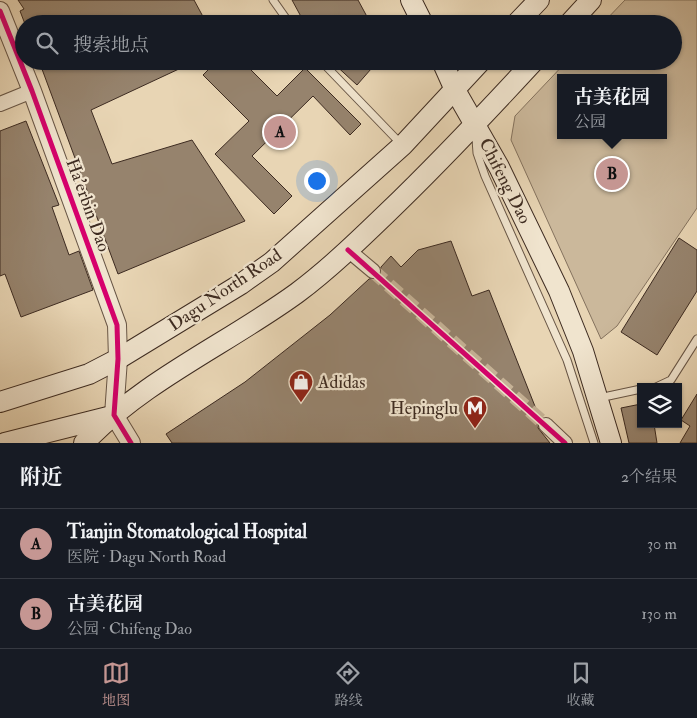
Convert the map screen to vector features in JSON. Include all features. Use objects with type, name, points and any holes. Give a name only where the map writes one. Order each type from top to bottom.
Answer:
[{"type":"main road","points":[[411,0],[418,15]]},
{"type":"main road","points":[[525,15],[539,0]]},
{"type":"main road","points":[[577,15],[591,0]]},
{"type":"main road","points":[[446,70],[455,90],[477,125]]},
{"type":"main road","name":"Dagu North Road","points":[[0,402],[89,374],[118,359],[241,284],[272,262],[403,145],[473,70]]},
{"type":"main road","points":[[84,443],[114,415],[296,293],[348,250],[477,125],[526,70]]},
{"type":"main road","name":"Chifeng Dao","points":[[477,125],[559,292],[598,398],[611,443]]},
{"type":"main road","points":[[5,443],[114,415]]},
{"type":"street","name":"Ha'erbin Dao","points":[[0,12],[15,49]]},
{"type":"street","name":"Ha'erbin Dao","points":[[23,70],[117,325],[118,359],[114,415]]},
{"type":"street","points":[[0,104],[32,91]]},
{"type":"street","points":[[348,250],[373,271]]},
{"type":"street","points":[[114,415],[132,443]]},
{"type":"street","points":[[546,425],[565,443]]},
{"type":"lane","points":[[273,0],[284,15]]},
{"type":"lane","points":[[330,70],[403,145]]},
{"type":"lane","name":"Chifeng Dao","points":[[477,125],[477,153],[485,176],[567,360],[594,443]]},
{"type":"lane","points":[[665,383],[671,380],[697,340]]},
{"type":"lane","points":[[598,398],[637,390]]},
{"type":"shaded area","points":[[625,0],[697,0],[697,208],[617,326],[601,339],[511,140],[515,116],[558,70],[682,70],[682,15],[611,15]]},
{"type":"building","points":[[18,0],[194,0],[202,15],[22,15],[20,11],[24,9]]},
{"type":"building","points":[[292,0],[358,0],[366,15],[300,15]]},
{"type":"building","points":[[42,70],[177,70],[91,110],[112,164],[192,140],[245,221],[118,274]]},
{"type":"building","points":[[208,70],[251,70],[277,96],[303,70],[307,70],[361,124],[350,135],[313,96],[252,156],[292,196],[274,214],[215,154],[249,121],[203,75]]},
{"type":"building","points":[[341,70],[370,70],[357,85]]},
{"type":"building","points":[[26,121],[59,205],[52,207],[69,255],[79,251],[93,290],[21,317],[5,274],[0,276],[0,131]]},
{"type":"building","points":[[679,238],[697,250],[697,291],[657,355],[621,332]]},
{"type":"building","points":[[451,241],[472,296],[489,290],[540,419],[538,428],[550,443],[172,443],[166,434],[245,382],[330,315],[369,279],[379,277],[381,267],[391,256],[401,267],[418,250]]},
{"type":"building","points":[[697,394],[697,443],[680,443],[690,426],[682,421]]},
{"type":"building","points":[[637,405],[637,428],[655,428],[657,443],[629,443],[621,408]]},
{"type":"tunnel","points":[[373,271],[546,425]]},
{"type":"cycle path","points":[[0,11],[15,48]]},
{"type":"cycle path","points":[[24,70],[117,325],[118,359],[114,415],[131,443]]},
{"type":"cycle path","points":[[348,250],[565,443]]},
{"type":"place","name":"Tianjin Stomatological Hospital","points":[[280,132]]},
{"type":"place","name":"古美花园","points":[[612,174]]},
{"type":"place","name":"Adidas","points":[[301,403]]},
{"type":"place","name":"Hepinglu","points":[[475,429]]}]
